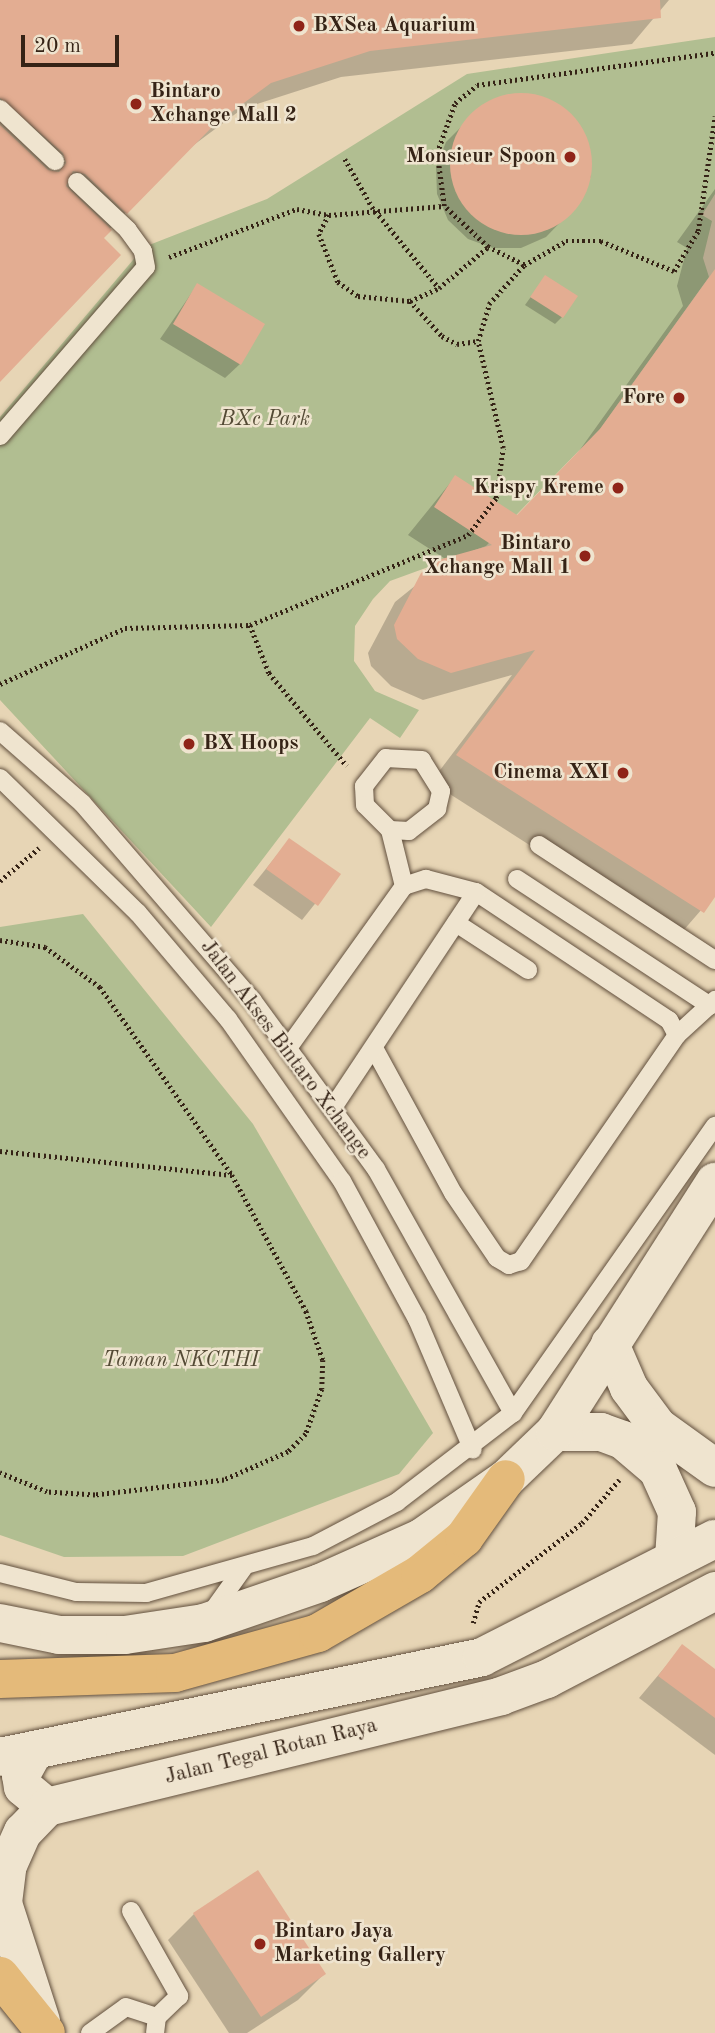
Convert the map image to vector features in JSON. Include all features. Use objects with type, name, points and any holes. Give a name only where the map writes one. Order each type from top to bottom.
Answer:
[{"type":"main road","points":[[0,1623],[59,1635],[125,1635],[204,1623],[369,1564],[421,1538],[506,1479],[555,1432],[715,1182]]},
{"type":"main road","points":[[610,1344],[629,1388],[658,1427],[715,1468]]},
{"type":"main road","points":[[555,1432],[601,1432],[642,1453],[664,1480],[677,1512],[674,1558]]},
{"type":"main road","points":[[0,1679],[187,1671],[318,1633],[420,1574],[464,1538],[506,1479]]},
{"type":"main road","points":[[46,2032],[3,1903],[8,1865],[23,1832],[47,1807],[23,1787],[17,1755],[482,1657],[715,1539]]},
{"type":"main road","name":"Jalan Tegal Rotan Raya","points":[[47,1807],[501,1696],[547,1679],[715,1591]]},
{"type":"main road","points":[[0,1976],[46,2032]]},
{"type":"lane","points":[[0,109],[55,161]]},
{"type":"lane","points":[[0,436],[146,267],[144,251],[128,230],[77,183]]},
{"type":"lane","name":"Jalan Akses Bintaro Xchange","points":[[0,731],[82,803],[288,1048],[376,1169],[513,1413]]},
{"type":"lane","points":[[390,830],[426,824],[441,791],[435,774],[422,760],[395,756],[371,769],[364,786],[365,805],[390,830],[404,886]]},
{"type":"lane","name":"Jalan Akses Bintaro Xchange","points":[[0,778],[57,830],[228,1019],[342,1181],[417,1319],[473,1450]]},
{"type":"lane","points":[[539,845],[715,960]]},
{"type":"lane","points":[[375,1050],[421,1137],[497,1258],[509,1265],[521,1261],[677,1035],[713,1003],[517,879]]},
{"type":"lane","points":[[288,1048],[404,886],[451,880],[476,892],[669,1020],[677,1035]]},
{"type":"lane","points":[[332,1109],[375,1050],[476,892]]},
{"type":"lane","points":[[456,923],[528,970]]},
{"type":"lane","points":[[0,1573],[76,1592],[146,1593],[313,1546],[397,1502],[473,1450],[513,1413],[715,1126]]},
{"type":"lane","points":[[204,1623],[244,1567]]},
{"type":"lane","points":[[90,2033],[126,2007],[156,2025],[179,1996],[131,1911]]},
{"type":"path","points":[[524,265],[488,247],[444,206],[437,153],[455,103],[477,85],[715,53]]},
{"type":"path","points":[[0,684],[125,628],[250,625],[468,535],[496,498],[503,448],[478,341],[489,304],[524,265],[566,241],[601,241],[674,271],[698,231],[715,116]]},
{"type":"path","points":[[345,159],[372,208],[439,288]]},
{"type":"path","points":[[146,267],[297,209],[328,215],[372,208],[418,212],[444,206]]},
{"type":"path","points":[[328,215],[319,234],[338,282],[358,296],[410,301],[439,288],[488,247]]},
{"type":"path","points":[[410,301],[442,336],[457,344],[478,341]]},
{"type":"path","points":[[250,625],[269,673],[364,786]]},
{"type":"path","points":[[0,881],[57,830]]},
{"type":"path","points":[[0,940],[45,947],[100,987],[232,1175],[306,1311],[323,1360],[317,1413],[306,1434],[288,1452],[224,1480],[156,1492],[47,1492],[0,1473]]},
{"type":"path","points":[[0,1151],[232,1175]]},
{"type":"path","points":[[482,1657],[473,1617],[479,1602],[582,1523],[642,1453]]},
{"type":"green space","name":"BXc Park","points":[[715,37],[715,194],[702,215],[712,221],[703,258],[709,277],[600,429],[486,546],[390,581],[373,599],[355,626],[354,661],[375,691],[419,710],[400,738],[370,718],[211,927],[0,700],[0,417],[144,247],[267,199],[467,74]]},
{"type":"green space","name":"Taman NKCTHI","points":[[83,914],[253,1124],[433,1433],[399,1474],[183,1556],[64,1557],[0,1535],[0,927]]},
{"type":"building","name":"Bintaro Xchange Mall 2","points":[[0,0],[660,0],[661,18],[370,51],[271,83],[213,126],[127,214],[85,174],[73,171],[66,186],[112,230],[104,238],[121,255],[0,382],[0,125],[48,170],[59,172],[66,163],[63,153],[0,98]]},
{"type":"building","points":[[521,93],[548,98],[571,114],[587,137],[592,164],[587,191],[571,214],[548,230],[521,235],[494,230],[471,214],[455,191],[450,164],[455,137],[471,114],[494,98]]},
{"type":"building","name":"Bintaro Xchange Mall 1","points":[[715,269],[715,897],[704,913],[456,755],[535,650],[451,673],[418,659],[397,639],[394,625],[421,573],[438,560],[492,545],[434,507],[455,475],[517,515],[600,429]]},
{"type":"building","points":[[545,275],[578,296],[563,318],[530,297]]},
{"type":"building","points":[[197,283],[265,324],[241,365],[173,324]]},
{"type":"building","points":[[289,838],[341,874],[318,906],[266,869]]},
{"type":"building","points":[[682,1644],[715,1669],[715,1718],[658,1676]]},
{"type":"building","name":"Bintaro Jaya Marketing Gallery","points":[[258,1870],[326,1974],[261,2017],[193,1913]]},
{"type":"place","name":"BXSea Aquarium","points":[[299,26]]},
{"type":"place","name":"Bintaro Xchange Mall 2","points":[[136,104]]},
{"type":"place","name":"Monsieur Spoon","points":[[570,157]]},
{"type":"place","name":"Fore","points":[[679,398]]},
{"type":"place","name":"Krispy Kreme","points":[[618,488]]},
{"type":"place","name":"Bintaro Xchange Mall 1","points":[[585,556]]},
{"type":"place","name":"BX Hoops","points":[[189,744]]},
{"type":"place","name":"Cinema XXI","points":[[623,773]]},
{"type":"place","name":"Bintaro Jaya Marketing Gallery","points":[[260,1944]]}]
